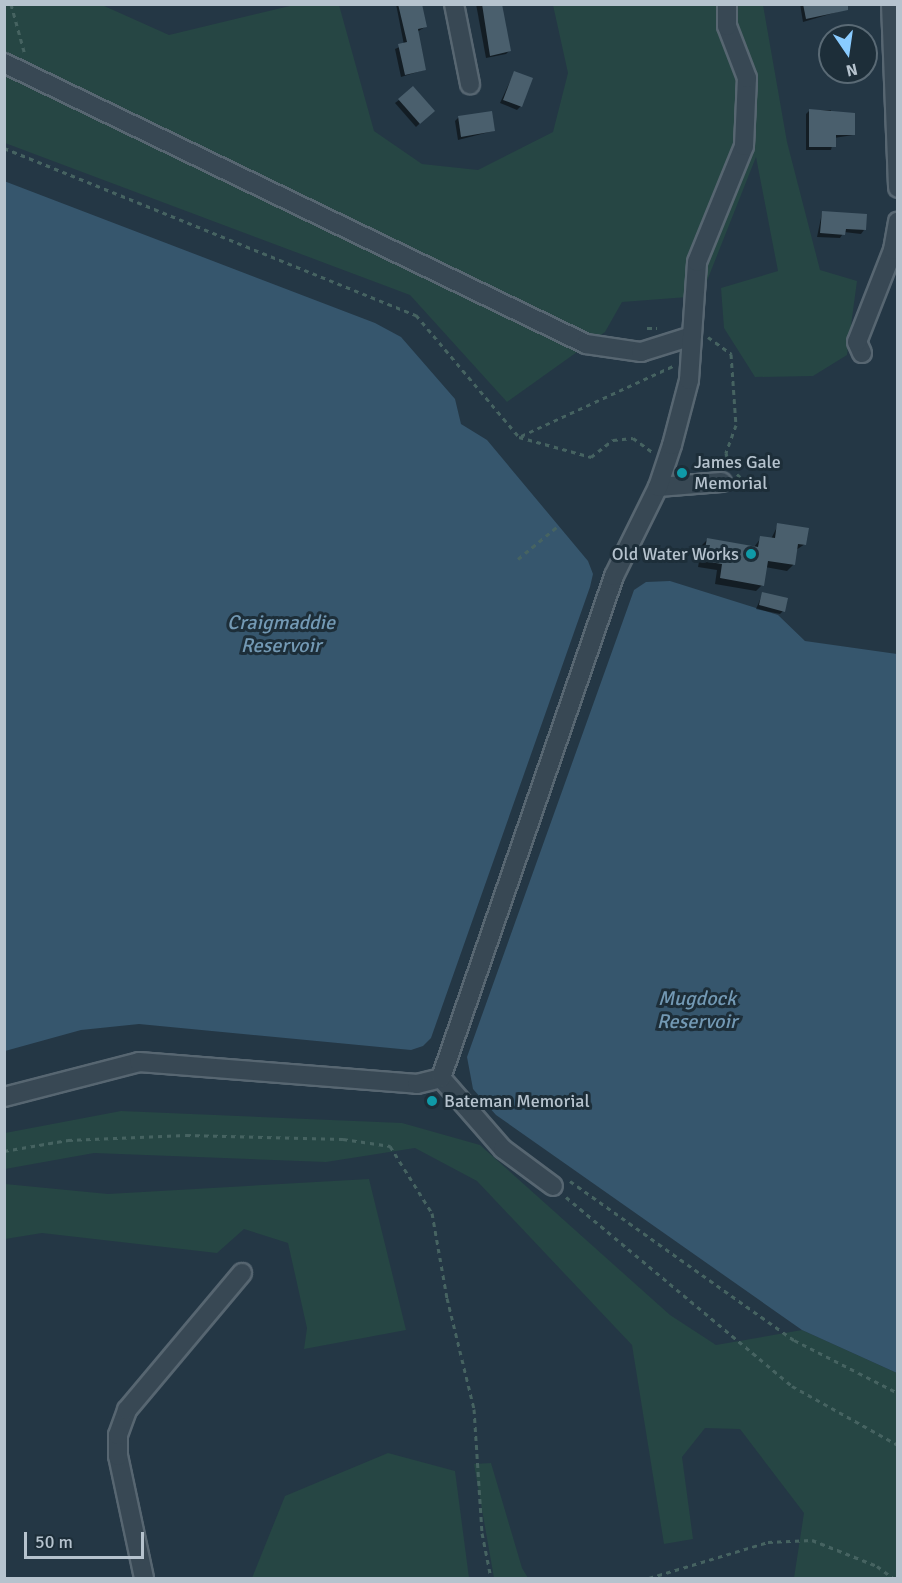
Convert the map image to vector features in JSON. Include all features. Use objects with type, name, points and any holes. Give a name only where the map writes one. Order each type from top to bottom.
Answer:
[{"type":"street","points":[[454,4],[470,84]]},
{"type":"street","points":[[441,1078],[614,576],[658,488],[672,445],[689,380],[697,262],[744,146],[747,78],[727,26],[727,4]]},
{"type":"street","points":[[891,4],[897,188]]},
{"type":"street","points":[[4,63],[23,70],[586,344],[641,352],[691,345]]},
{"type":"street","points":[[862,353],[857,342],[893,250],[897,221]]},
{"type":"street","points":[[658,488],[722,482]]},
{"type":"street","points":[[4,1096],[139,1062],[417,1084],[441,1078]]},
{"type":"street","points":[[441,1078],[503,1149],[556,1180]]},
{"type":"street","points":[[144,1578],[118,1456],[118,1435],[127,1410],[242,1273]]},
{"type":"path","points":[[11,4],[27,60],[23,70]]},
{"type":"path","points":[[4,148],[416,315],[519,437],[591,457],[613,440],[633,438],[653,453],[672,445]]},
{"type":"path","points":[[647,328],[663,328]]},
{"type":"path","points":[[519,437],[669,368],[691,345],[712,337],[731,354],[736,425],[726,453],[729,466],[753,489]]},
{"type":"path","points":[[518,559],[558,526]]},
{"type":"path","points":[[4,1151],[68,1140],[186,1134],[343,1139],[390,1146],[432,1213],[447,1298],[474,1409],[482,1533],[490,1578]]},
{"type":"path","points":[[556,1180],[794,1340],[897,1393]]},
{"type":"path","points":[[556,1180],[792,1386],[897,1444]]},
{"type":"path","points":[[650,1578],[768,1542],[812,1540],[877,1566],[893,1578]]},
{"type":"green space","points":[[4,5],[102,5],[169,35],[294,5],[339,5],[374,131],[422,164],[478,170],[553,132],[568,73],[553,5],[763,5],[787,142],[820,270],[857,281],[847,355],[813,376],[755,377],[724,328],[721,288],[778,271],[756,157],[701,296],[622,302],[605,332],[507,402],[410,295],[5,143]]},
{"type":"green space","points":[[121,1111],[402,1123],[480,1145],[670,1315],[716,1345],[802,1330],[897,1373],[897,1578],[794,1578],[804,1513],[740,1429],[705,1428],[682,1457],[693,1539],[664,1544],[632,1345],[477,1181],[415,1148],[326,1162],[94,1153],[5,1169],[5,1133]]},
{"type":"green space","points":[[369,1179],[406,1330],[304,1349],[307,1328],[288,1243],[244,1229],[217,1253],[42,1233],[5,1239],[5,1184],[108,1194]]},
{"type":"green space","points":[[388,1453],[455,1471],[469,1578],[252,1578],[285,1496]]},
{"type":"green space","points":[[491,1463],[522,1568],[528,1578],[494,1578],[474,1464]]},
{"type":"water","name":"Craigmaddie Reservoir","points":[[4,181],[375,323],[401,337],[455,399],[461,424],[487,440],[588,561],[593,574],[590,587],[431,1038],[423,1046],[411,1050],[139,1024],[81,1030],[5,1051]]},
{"type":"water","name":"Mugdock Reservoir","points":[[670,581],[778,615],[805,641],[897,654],[897,1373],[802,1330],[496,1115],[473,1089],[467,1057],[634,590],[646,582]]},
{"type":"building","points":[[398,4],[422,4],[427,27],[418,29],[426,70],[405,75],[398,44],[407,42]]},
{"type":"building","points":[[482,4],[502,4],[511,51],[490,56]]},
{"type":"building","points":[[803,4],[848,4],[848,10],[806,19]]},
{"type":"building","points":[[514,71],[533,78],[522,107],[503,100]]},
{"type":"building","points":[[413,86],[435,111],[420,124],[398,99]]},
{"type":"building","points":[[809,109],[855,113],[855,135],[836,135],[836,147],[809,147]]},
{"type":"building","points":[[492,111],[495,131],[461,137],[458,116]]},
{"type":"building","points":[[822,211],[867,214],[866,230],[846,229],[845,235],[820,233]]},
{"type":"building","name":"Old Water Works","points":[[777,523],[809,528],[806,545],[798,544],[795,565],[768,561],[764,586],[720,578],[722,564],[703,561],[707,538],[758,547],[760,536],[775,538]]},
{"type":"building","points":[[762,592],[788,598],[785,612],[759,605]]},
{"type":"place","name":"James Gale Memorial","points":[[682,473]]},
{"type":"place","name":"Old Water Works","points":[[751,554]]},
{"type":"place","name":"Bateman Memorial","points":[[432,1101]]}]
